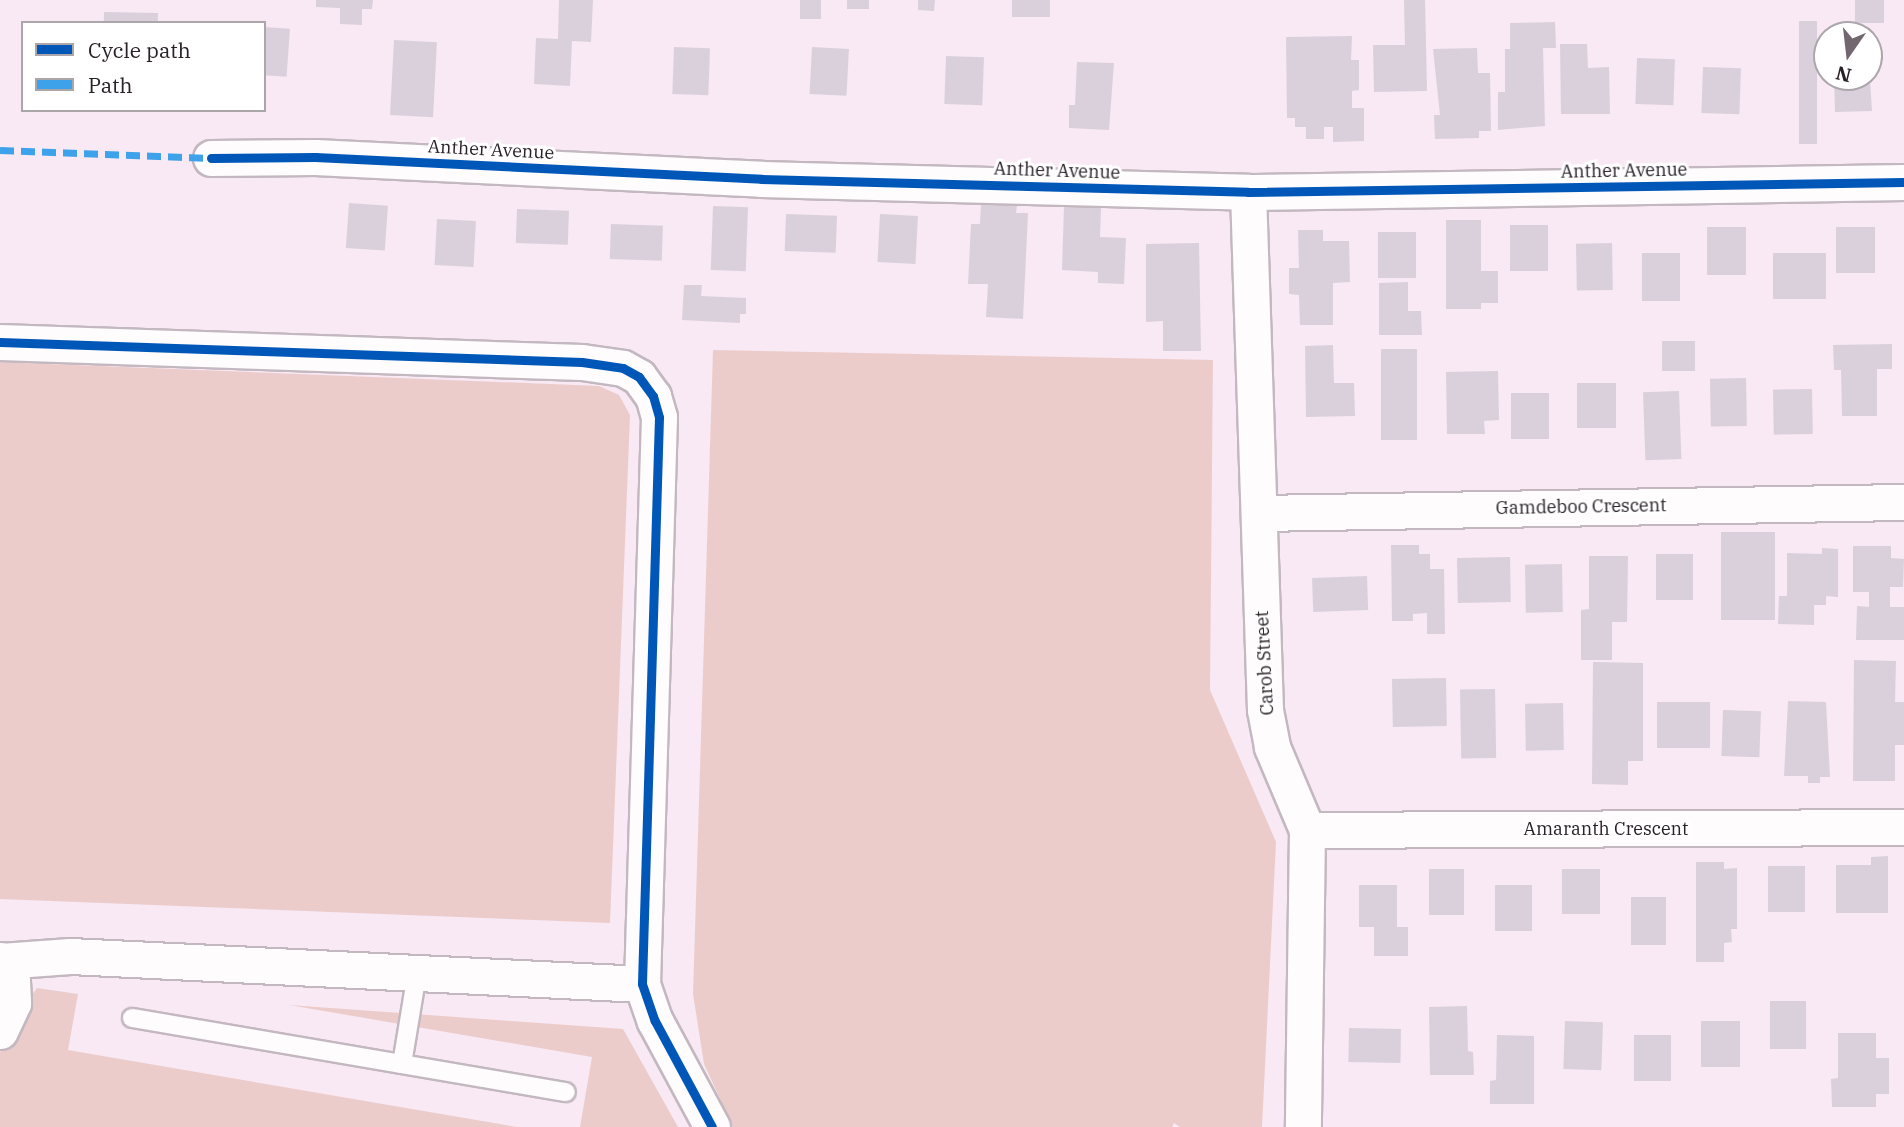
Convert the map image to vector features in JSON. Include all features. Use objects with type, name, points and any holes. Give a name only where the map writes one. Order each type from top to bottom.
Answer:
[{"type":"street","name":"Anther Avenue","points":[[211,158],[315,157],[775,179],[1248,192],[1904,183]]},
{"type":"street","name":"Carob Street","points":[[1248,192],[1265,710],[1272,747],[1307,830],[1303,1127]]},
{"type":"street","points":[[0,342],[582,362],[623,368],[639,377],[653,396],[659,417],[642,984],[655,1021],[712,1127]]},
{"type":"street","name":"Gamdeboo Crescent","points":[[1259,513],[1904,502]]},
{"type":"street","name":"Amaranth Crescent","points":[[1307,830],[1904,827]]},
{"type":"street","points":[[0,1031],[13,1003],[12,981],[1,961],[70,956],[642,984]]},
{"type":"lane","points":[[402,1064],[416,973]]},
{"type":"lane","points":[[132,1018],[566,1092]]},
{"type":"shaded area","points":[[713,350],[1213,360],[1210,690],[1276,842],[1262,1127],[1180,1127],[1174,1123],[1172,1127],[733,1127],[704,1064],[693,994]]},
{"type":"shaded area","points":[[0,362],[599,386],[619,395],[630,415],[610,923],[0,899]]},
{"type":"shaded area","points":[[37,988],[78,994],[68,1050],[517,1127],[0,1127],[0,1052],[9,1043],[21,1009]]},
{"type":"shaded area","points":[[289,1005],[623,1029],[678,1127],[580,1127],[592,1057]]},
{"type":"building","points":[[316,0],[373,0],[372,9],[362,9],[362,25],[340,24],[340,8],[316,7]]},
{"type":"building","points":[[559,0],[593,0],[591,42],[572,41],[570,86],[534,84],[536,38],[558,39]]},
{"type":"building","points":[[800,0],[821,0],[821,19],[800,19]]},
{"type":"building","points":[[847,0],[869,0],[869,9],[847,9]]},
{"type":"building","points":[[918,0],[935,0],[934,11],[918,10]]},
{"type":"building","points":[[1012,0],[1050,0],[1050,17],[1012,17]]},
{"type":"building","points":[[1404,0],[1425,0],[1427,91],[1374,92],[1373,45],[1405,45]]},
{"type":"building","points":[[1855,0],[1884,0],[1884,23],[1855,21]]},
{"type":"building","points":[[104,12],[158,13],[158,21],[104,21]]},
{"type":"building","points":[[1799,21],[1813,21],[1813,91],[1817,91],[1817,144],[1799,144]]},
{"type":"building","points":[[1555,22],[1556,48],[1543,48],[1545,126],[1498,130],[1498,92],[1505,92],[1505,49],[1510,49],[1510,23]]},
{"type":"building","points":[[266,27],[290,29],[287,77],[266,75]]},
{"type":"building","points":[[1352,36],[1351,60],[1359,60],[1359,90],[1352,91],[1352,108],[1364,108],[1364,141],[1333,142],[1333,127],[1324,127],[1324,139],[1306,139],[1306,127],[1295,127],[1295,118],[1287,118],[1286,37]]},
{"type":"building","points":[[394,40],[437,42],[433,117],[390,115]]},
{"type":"building","points":[[1560,44],[1587,44],[1588,68],[1609,67],[1610,114],[1561,114]]},
{"type":"building","points":[[674,47],[710,48],[708,95],[672,94]]},
{"type":"building","points":[[812,47],[849,49],[846,96],[810,94]]},
{"type":"building","points":[[1477,48],[1478,73],[1490,73],[1491,131],[1479,131],[1479,138],[1435,139],[1434,115],[1440,115],[1433,49]]},
{"type":"building","points":[[946,56],[984,57],[982,105],[944,104]]},
{"type":"building","points":[[1637,58],[1675,59],[1673,105],[1635,104]]},
{"type":"building","points":[[1077,62],[1114,63],[1109,130],[1069,128],[1069,105],[1075,105]]},
{"type":"building","points":[[1703,67],[1741,68],[1739,114],[1701,113]]},
{"type":"building","points":[[1834,91],[1871,91],[1872,111],[1835,112]]},
{"type":"building","points":[[349,203],[388,206],[385,251],[346,248]]},
{"type":"building","points":[[981,204],[1017,206],[1016,213],[1028,213],[1023,319],[986,317],[988,284],[968,284],[971,224],[980,224]]},
{"type":"building","points":[[713,206],[748,207],[746,271],[711,270]]},
{"type":"building","points":[[1064,206],[1101,208],[1100,237],[1126,238],[1124,284],[1098,283],[1098,272],[1062,270]]},
{"type":"building","points":[[517,209],[569,211],[568,245],[516,243]]},
{"type":"building","points":[[786,214],[837,216],[836,253],[785,251]]},
{"type":"building","points":[[880,214],[918,216],[915,264],[877,262]]},
{"type":"building","points":[[437,219],[476,221],[474,267],[435,265]]},
{"type":"building","points":[[1446,220],[1481,220],[1481,271],[1498,271],[1498,303],[1481,303],[1481,309],[1446,309]]},
{"type":"building","points":[[611,224],[663,226],[662,261],[610,259]]},
{"type":"building","points":[[1510,225],[1548,225],[1548,271],[1510,271]]},
{"type":"building","points":[[1707,227],[1746,227],[1746,275],[1707,275]]},
{"type":"building","points":[[1836,227],[1875,227],[1875,273],[1836,273]]},
{"type":"building","points":[[1298,230],[1323,230],[1323,241],[1349,241],[1350,282],[1333,283],[1333,325],[1300,325],[1299,295],[1289,294],[1289,268],[1299,268]]},
{"type":"building","points":[[1378,232],[1416,232],[1416,278],[1378,278]]},
{"type":"building","points":[[1199,243],[1201,351],[1163,351],[1163,321],[1146,322],[1146,244]]},
{"type":"building","points":[[1612,243],[1613,290],[1577,291],[1576,244]]},
{"type":"building","points":[[1642,253],[1680,253],[1680,301],[1642,301]]},
{"type":"building","points":[[1773,253],[1826,253],[1826,299],[1773,299]]},
{"type":"building","points":[[1408,282],[1408,311],[1421,311],[1422,335],[1379,335],[1379,283]]},
{"type":"building","points":[[684,285],[702,285],[701,296],[746,298],[746,314],[740,314],[740,323],[682,320]]},
{"type":"building","points":[[1662,341],[1695,341],[1695,371],[1662,371]]},
{"type":"building","points":[[1892,344],[1892,369],[1877,369],[1877,416],[1842,416],[1841,370],[1834,370],[1833,345]]},
{"type":"building","points":[[1333,345],[1334,383],[1354,383],[1355,416],[1306,417],[1305,346]]},
{"type":"building","points":[[1381,349],[1417,349],[1417,440],[1381,440]]},
{"type":"building","points":[[1498,371],[1499,420],[1484,421],[1485,434],[1447,434],[1446,372]]},
{"type":"building","points":[[1746,378],[1747,426],[1711,427],[1710,379]]},
{"type":"building","points":[[1577,383],[1616,383],[1616,428],[1577,428]]},
{"type":"building","points":[[1812,389],[1813,434],[1774,435],[1773,390]]},
{"type":"building","points":[[1679,391],[1681,459],[1645,460],[1643,392]]},
{"type":"building","points":[[1511,393],[1549,393],[1549,439],[1511,439]]},
{"type":"building","points":[[1721,532],[1775,532],[1775,620],[1721,620]]},
{"type":"building","points":[[1391,545],[1419,545],[1419,554],[1430,554],[1430,569],[1444,569],[1445,634],[1427,634],[1427,613],[1413,614],[1413,621],[1392,621]]},
{"type":"building","points":[[1853,546],[1891,546],[1891,558],[1904,559],[1903,587],[1890,587],[1890,607],[1904,607],[1904,640],[1856,640],[1857,606],[1869,607],[1869,592],[1853,592]]},
{"type":"building","points":[[1822,548],[1838,549],[1838,597],[1826,596],[1826,605],[1814,605],[1814,625],[1778,624],[1779,596],[1787,596],[1787,553],[1822,554]]},
{"type":"building","points":[[1656,554],[1693,554],[1693,600],[1656,600]]},
{"type":"building","points":[[1589,556],[1628,556],[1627,622],[1612,622],[1612,660],[1581,660],[1581,610],[1589,609]]},
{"type":"building","points":[[1510,557],[1511,602],[1458,603],[1457,558]]},
{"type":"building","points":[[1562,564],[1563,612],[1526,613],[1525,565]]},
{"type":"building","points":[[1367,576],[1368,610],[1313,612],[1312,578]]},
{"type":"building","points":[[1854,660],[1896,661],[1895,702],[1904,702],[1904,745],[1895,745],[1895,781],[1853,781]]},
{"type":"building","points":[[1593,662],[1643,663],[1643,761],[1628,761],[1628,785],[1592,784]]},
{"type":"building","points":[[1446,678],[1447,726],[1393,727],[1392,679]]},
{"type":"building","points":[[1495,689],[1496,758],[1461,759],[1460,690]]},
{"type":"building","points":[[1788,701],[1826,702],[1830,777],[1820,777],[1820,783],[1808,783],[1808,776],[1784,776]]},
{"type":"building","points":[[1657,702],[1710,702],[1710,748],[1657,748]]},
{"type":"building","points":[[1563,703],[1564,750],[1526,751],[1525,704]]},
{"type":"building","points":[[1723,710],[1761,711],[1759,757],[1721,756]]},
{"type":"building","points":[[1888,856],[1888,913],[1836,913],[1836,865],[1871,865],[1871,857]]},
{"type":"building","points":[[1696,862],[1724,862],[1724,869],[1737,868],[1737,929],[1731,929],[1732,942],[1724,943],[1724,962],[1696,962]]},
{"type":"building","points":[[1768,866],[1805,866],[1805,912],[1768,912]]},
{"type":"building","points":[[1429,869],[1464,869],[1464,915],[1429,915]]},
{"type":"building","points":[[1562,869],[1600,869],[1600,914],[1562,914]]},
{"type":"building","points":[[1359,885],[1397,885],[1397,927],[1408,927],[1408,956],[1374,956],[1374,927],[1359,927]]},
{"type":"building","points":[[1495,885],[1532,885],[1532,931],[1495,931]]},
{"type":"building","points":[[1631,897],[1666,897],[1666,945],[1631,945]]},
{"type":"building","points":[[1770,1001],[1806,1001],[1806,1049],[1770,1049]]},
{"type":"building","points":[[1467,1006],[1468,1051],[1473,1052],[1474,1075],[1430,1075],[1429,1007]]},
{"type":"building","points":[[1565,1021],[1603,1022],[1601,1070],[1563,1069]]},
{"type":"building","points":[[1701,1021],[1740,1021],[1740,1067],[1701,1067]]},
{"type":"building","points":[[1349,1028],[1401,1029],[1400,1063],[1348,1062]]},
{"type":"building","points":[[1838,1033],[1876,1033],[1876,1058],[1889,1058],[1889,1094],[1876,1094],[1876,1107],[1832,1107],[1831,1079],[1838,1078]]},
{"type":"building","points":[[1497,1035],[1534,1036],[1534,1104],[1490,1104],[1490,1081],[1496,1080]]},
{"type":"building","points":[[1634,1035],[1671,1035],[1671,1081],[1634,1081]]},
{"type":"marked path","points":[[0,150],[211,158]]},
{"type":"cycle path","points":[[211,158],[315,157],[761,179],[1248,192],[1904,182]]},
{"type":"cycle path","points":[[0,342],[582,362],[623,368],[639,377],[653,396],[659,417],[642,984],[655,1021],[712,1127]]}]
